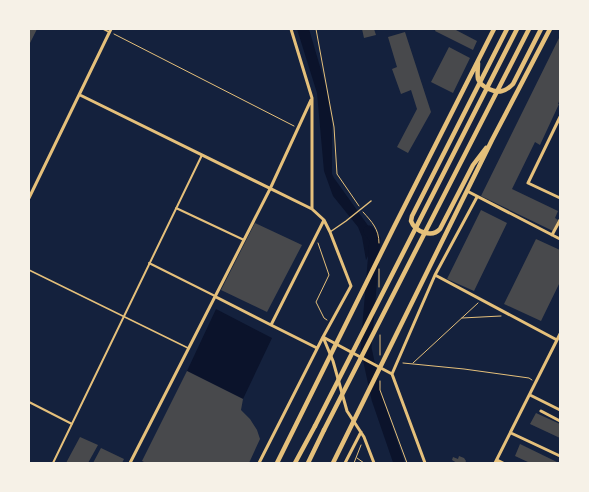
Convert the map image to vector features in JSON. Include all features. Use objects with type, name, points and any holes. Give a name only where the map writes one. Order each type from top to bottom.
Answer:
[{"type":"main road","points":[[277,463],[494,29]]},
{"type":"main road","points":[[492,140],[472,165],[438,231],[434,233],[426,233],[415,228],[411,221],[415,210],[507,29]]},
{"type":"main road","points":[[295,463],[517,29]]},
{"type":"main road","points":[[308,463],[529,29]]},
{"type":"main road","points":[[478,61],[479,81],[486,88],[501,92],[509,88],[513,84],[541,29]]},
{"type":"main road","points":[[333,463],[492,140],[550,29]]},
{"type":"street","points":[[291,29],[312,98],[312,209]]},
{"type":"street","points":[[29,198],[80,95],[110,30]]},
{"type":"street","points":[[80,95],[312,209],[324,220],[330,232],[351,286],[317,348],[259,463]]},
{"type":"street","points":[[130,463],[270,189],[312,98]]},
{"type":"street","points":[[560,117],[528,183],[560,198]]},
{"type":"street","points":[[53,463],[202,155]]},
{"type":"street","points":[[467,191],[560,239]]},
{"type":"street","points":[[392,374],[435,275],[477,197]]},
{"type":"street","points":[[176,208],[244,241]]},
{"type":"street","points":[[271,325],[324,220]]},
{"type":"street","points":[[552,235],[560,220]]},
{"type":"street","points":[[150,263],[317,348]]},
{"type":"street","points":[[435,275],[557,340]]},
{"type":"street","points":[[503,463],[496,461],[560,334]]},
{"type":"street","points":[[323,337],[392,374],[424,463]]},
{"type":"street","points":[[323,337],[333,361],[347,411],[364,436],[374,463]]},
{"type":"street","points":[[530,395],[560,410]]},
{"type":"street","points":[[29,402],[72,424]]},
{"type":"street","points":[[541,411],[560,420]]},
{"type":"street","points":[[345,463],[361,432]]},
{"type":"street","points":[[511,433],[560,456]]},
{"type":"lane","points":[[103,29],[110,30]]},
{"type":"lane","points":[[330,232],[371,201]]},
{"type":"lane","points":[[29,270],[189,349]]},
{"type":"path","points":[[316,29],[334,127],[337,174],[364,213],[373,223],[379,234],[379,242]]},
{"type":"path","points":[[110,30],[298,128]]},
{"type":"path","points":[[316,237],[329,275],[316,302],[324,318],[331,323]]},
{"type":"path","points":[[379,265],[380,289]]},
{"type":"path","points":[[412,363],[482,299]]},
{"type":"path","points":[[462,318],[510,315]]},
{"type":"path","points":[[380,336],[380,359]]},
{"type":"path","points":[[397,363],[412,363],[464,369],[529,378],[536,382]]},
{"type":"path","points":[[380,375],[380,390],[407,463]]},
{"type":"path","points":[[354,463],[364,436]]},
{"type":"path","points":[[356,457],[364,463]]},
{"type":"water","points":[[297,29],[309,29],[326,87],[332,124],[332,174],[377,238],[366,260],[362,237],[358,227],[333,196],[324,171],[317,93]]},
{"type":"water","points":[[216,309],[272,338],[243,399],[187,371]]},
{"type":"building","points":[[29,29],[37,29],[30,43],[29,43]]},
{"type":"building","points":[[362,29],[374,29],[376,35],[364,38]]},
{"type":"building","points":[[436,29],[454,29],[477,41],[473,50],[435,31]]},
{"type":"building","points":[[405,32],[431,112],[408,153],[397,147],[417,109],[411,90],[401,94],[392,69],[397,67],[388,37]]},
{"type":"building","points":[[560,36],[559,104],[540,145],[535,142],[512,189],[558,211],[555,218],[558,220],[553,231],[481,196]]},
{"type":"building","points":[[449,47],[470,58],[453,93],[431,82]]},
{"type":"building","points":[[481,210],[507,223],[474,291],[447,279]]},
{"type":"building","points":[[255,223],[302,245],[267,312],[221,290]]},
{"type":"building","points":[[536,239],[560,250],[560,282],[541,321],[504,304]]},
{"type":"building","points":[[187,371],[243,399],[241,410],[250,419],[257,430],[260,439],[249,463],[146,463],[142,461]]},
{"type":"building","points":[[536,413],[560,424],[560,438],[530,424]]},
{"type":"building","points":[[80,437],[98,445],[88,463],[66,463]]},
{"type":"building","points":[[520,444],[559,463],[530,463],[515,456]]},
{"type":"building","points":[[101,448],[124,459],[122,463],[93,463]]},
{"type":"building","points":[[459,456],[464,458],[466,461],[465,463],[457,463],[452,460],[453,457],[458,459]]},
{"type":"waterway","points":[[369,231],[375,239],[366,348],[377,399],[399,463]]}]
